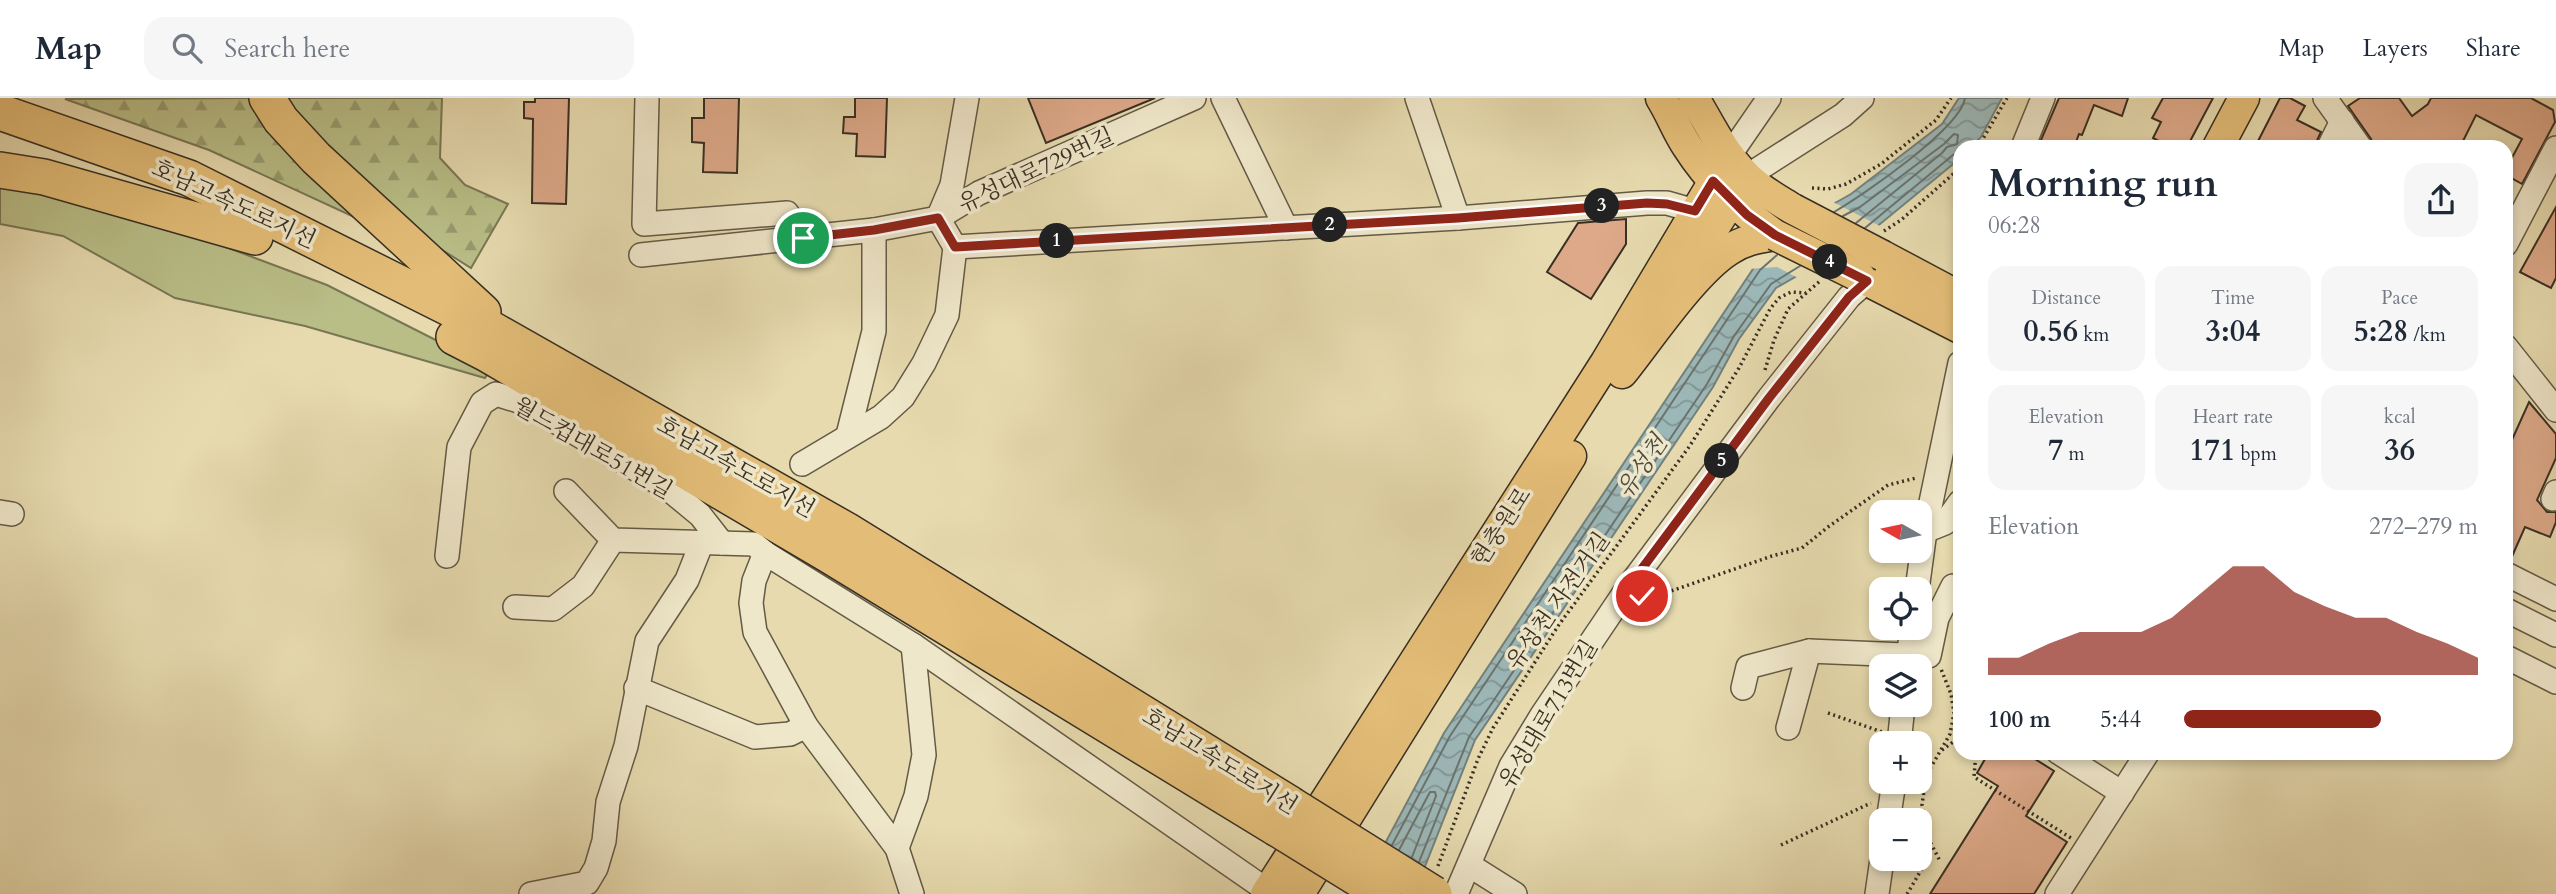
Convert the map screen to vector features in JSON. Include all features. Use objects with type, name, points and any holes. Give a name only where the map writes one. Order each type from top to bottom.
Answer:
[{"type":"highway","points":[[267,98],[281,120],[316,158],[519,344]]},
{"type":"highway","name":"호남고속도로지선","points":[[0,112],[189,178],[519,344],[846,530],[1283,816],[1382,894]]},
{"type":"highway","name":"호남고속도로지선","points":[[0,137],[181,199],[487,354],[827,554],[1283,816],[1434,885]]},
{"type":"highway","points":[[0,170],[44,177],[256,237]]},
{"type":"main road","points":[[1661,98],[1685,143],[1730,178],[1765,192],[1803,198],[1870,271],[1953,324]]},
{"type":"main road","points":[[1694,98],[1709,126],[1747,215],[1775,235],[1870,271],[1953,295]]},
{"type":"main road","points":[[2222,140],[2244,98]]},
{"type":"main road","points":[[1622,373],[1730,178]]},
{"type":"main road","name":"현충원로","points":[[1267,893],[1606,362],[1695,211],[1730,178]]},
{"type":"main road","points":[[1622,373],[1681,299],[1727,251],[1747,240],[1775,235]]},
{"type":"main road","name":"현충원로","points":[[1299,894],[1622,373]]},
{"type":"street","points":[[647,98],[644,225],[787,213],[803,238]]},
{"type":"street","points":[[802,464],[881,417],[903,397],[924,363],[947,315],[955,247],[938,218],[952,185],[967,98]]},
{"type":"street","name":"유성대로729번길","points":[[641,255],[874,230],[938,218],[979,193],[1194,98]]},
{"type":"street","points":[[1223,98],[1286,228]]},
{"type":"street","points":[[1417,98],[1458,218]]},
{"type":"street","points":[[1730,178],[1769,98]]},
{"type":"street","points":[[1730,178],[1843,115],[1862,98]]},
{"type":"street","points":[[2026,140],[2043,98]]},
{"type":"street","points":[[2325,98],[2355,140]]},
{"type":"street","points":[[2332,140],[2342,121]]},
{"type":"street","points":[[2513,231],[2556,148]]},
{"type":"street","points":[[955,247],[1458,218],[1647,203],[1667,204],[1695,211]]},
{"type":"street","points":[[848,435],[874,331],[874,230]]},
{"type":"street","name":"유성대로713번길","points":[[1456,894],[1511,766],[1542,715],[1629,586],[1769,398],[1870,271]]},
{"type":"street","points":[[2513,355],[2556,410]]},
{"type":"street","name":"월드컵대로51번길","points":[[447,556],[458,447],[482,403],[496,394],[525,403],[666,487],[700,515],[712,542]]},
{"type":"street","points":[[1931,500],[1953,395]]},
{"type":"street","points":[[566,491],[613,540],[760,543],[913,645],[1267,893]]},
{"type":"street","points":[[1932,528],[1945,523],[1953,512]]},
{"type":"street","points":[[515,607],[553,609],[583,586],[613,540]]},
{"type":"street","points":[[531,894],[587,883],[596,868],[604,841],[608,802],[626,746],[647,641],[712,542]]},
{"type":"street","points":[[760,543],[751,603],[755,632],[806,726],[897,848],[912,894]]},
{"type":"street","points":[[2513,577],[2556,599]]},
{"type":"street","points":[[1929,654],[1937,618],[1953,586]]},
{"type":"street","points":[[2513,614],[2556,635]]},
{"type":"street","points":[[897,848],[916,796],[924,755],[913,645]]},
{"type":"street","points":[[1743,688],[1748,667],[1809,651],[1869,656]]},
{"type":"street","points":[[1788,728],[1809,651]]},
{"type":"street","points":[[2513,660],[2556,682]]},
{"type":"street","points":[[636,688],[755,737],[790,734],[806,726]]},
{"type":"street","points":[[2070,760],[2122,793]]},
{"type":"street","points":[[2057,894],[2143,760]]},
{"type":"street","points":[[1469,865],[1515,894]]},
{"type":"street","points":[[1877,894],[1880,871]]},
{"type":"path","points":[[1803,198],[1846,184],[1881,164],[1936,120],[1951,98]]},
{"type":"path","points":[[1982,140],[2007,98]]},
{"type":"path","name":"유성천 자전거길","points":[[1434,885],[1463,798],[1493,728],[1558,626],[1689,447],[1739,368],[1770,309],[1779,298],[1791,292],[1806,293]]},
{"type":"path","points":[[1629,586],[1642,596],[1651,597],[1802,548],[1888,485],[1913,478],[1935,477]]},
{"type":"path","points":[[1937,663],[1951,694],[1953,707]]},
{"type":"path","points":[[1828,713],[1874,731]]},
{"type":"path","points":[[1922,808],[1926,776],[1950,734],[1953,718]]},
{"type":"path","points":[[1941,752],[1953,743]]},
{"type":"path","points":[[1975,760],[1974,777],[2073,839]]},
{"type":"path","points":[[1781,845],[1881,794]]},
{"type":"path","points":[[1932,844],[1940,861]]},
{"type":"path","points":[[1907,894],[1920,871]]},
{"type":"green space","points":[[259,98],[391,234],[209,150],[65,99]]},
{"type":"green space","points":[[274,98],[442,98],[440,158],[465,185],[508,204],[471,268],[412,231]]},
{"type":"green space","points":[[0,186],[42,191],[191,234],[327,285],[491,368],[485,378],[305,326],[175,298],[63,236],[0,224]]},
{"type":"water","name":"유성천","points":[[1959,98],[2002,98],[1978,140],[1953,140],[1953,164],[1863,238],[1776,288],[1739,339],[1713,387],[1475,740],[1414,894],[1358,894],[1444,733],[1755,266],[1805,220],[1851,194],[1942,124]]},
{"type":"pier","points":[[1831,201],[1882,227],[1865,241],[1800,279],[1777,267],[1749,269],[1803,217]]},
{"type":"building","points":[[535,98],[569,98],[566,204],[532,203],[533,119],[524,118],[524,102],[535,102]]},
{"type":"building","points":[[704,98],[739,98],[737,173],[703,172],[704,143],[692,142],[692,118],[704,118]]},
{"type":"building","points":[[855,98],[887,98],[885,157],[856,156],[857,134],[843,133],[844,117],[855,117]]},
{"type":"building","points":[[1028,98],[1155,98],[1046,143]]},
{"type":"building","points":[[2059,98],[2128,98],[2122,116],[2094,105],[2082,135],[2079,134],[2077,140],[2041,140]]},
{"type":"building","points":[[2163,98],[2213,98],[2191,140],[2153,138],[2161,122],[2152,118]]},
{"type":"building","points":[[2280,98],[2290,98],[2305,106],[2297,120],[2321,132],[2317,140],[2259,140]]},
{"type":"building","points":[[2360,98],[2399,98],[2412,116],[2428,104],[2431,98],[2531,98],[2553,110],[2555,122],[2522,184],[2513,179],[2513,156],[2522,139],[2476,115],[2464,140],[2371,140],[2348,106]]},
{"type":"building","points":[[2556,207],[2556,278],[2551,288],[2520,272]]},
{"type":"building","points":[[1626,219],[1626,244],[1591,299],[1547,272],[1578,223]]},
{"type":"building","points":[[2529,402],[2556,434],[2556,458],[2537,500],[2547,512],[2556,512],[2556,522],[2550,537],[2525,527],[2513,554],[2513,437]]},
{"type":"building","points":[[1984,760],[2037,760],[2054,771],[2026,816],[2067,842],[2034,894],[1930,894],[1998,786],[1977,773]]},
{"type":"route","points":[[803,238],[874,230],[938,218],[955,247],[1458,218],[1647,203],[1682,206],[1695,211],[1713,181],[1747,215],[1775,235],[1867,281],[1849,297],[1769,398],[1629,586],[1642,596]]}]
